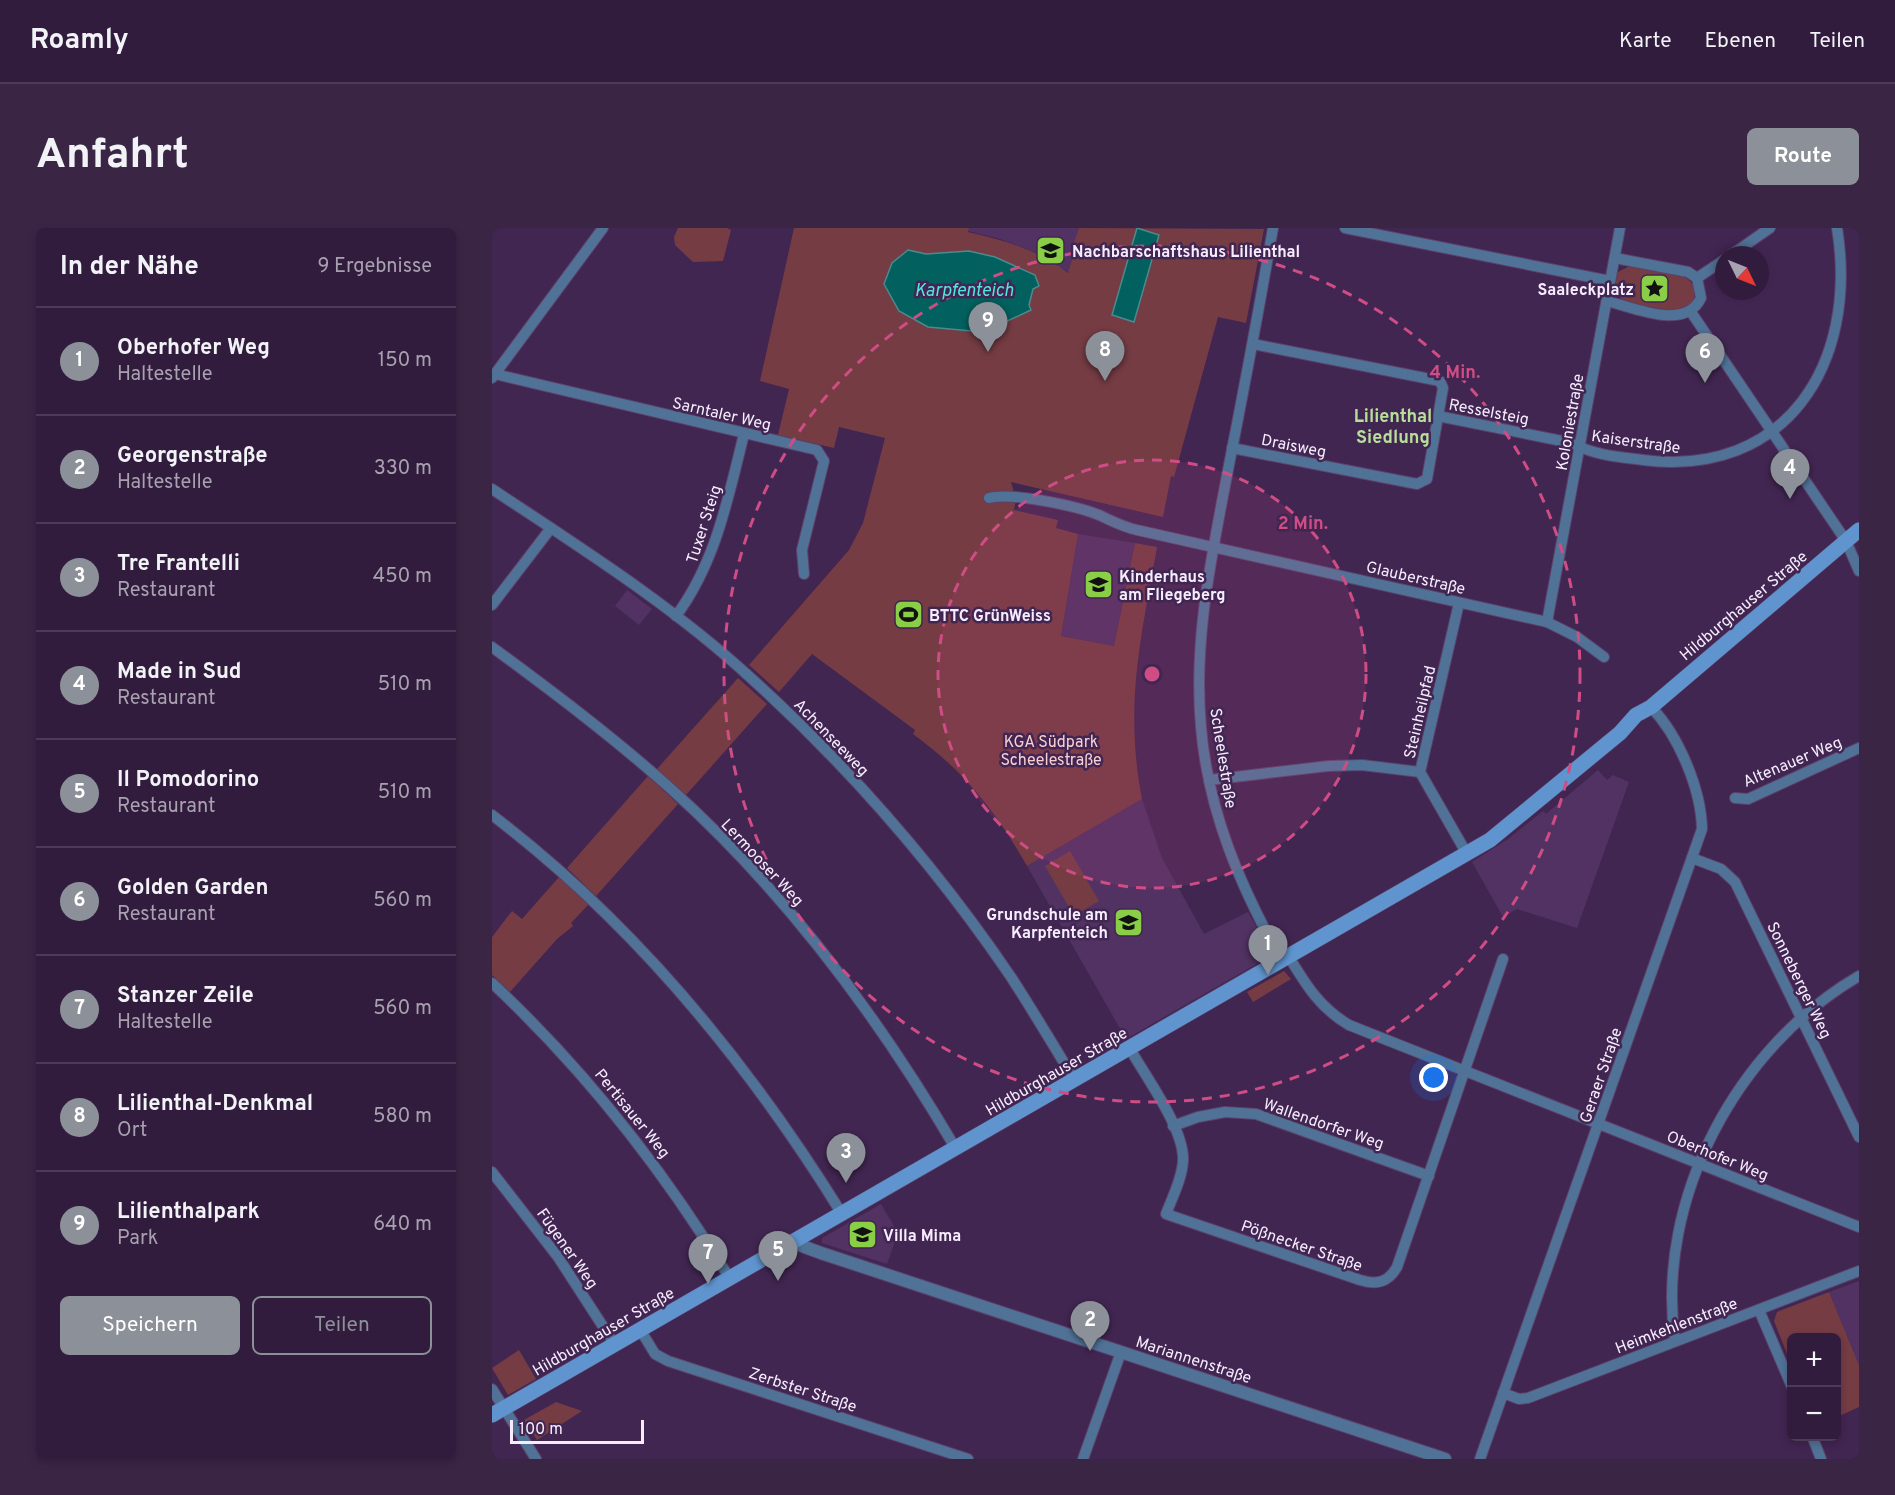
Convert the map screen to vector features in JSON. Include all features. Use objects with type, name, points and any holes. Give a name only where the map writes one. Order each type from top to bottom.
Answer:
[{"type":"main road","name":"Hildburghauser Straße","points":[[498,1411],[1075,1081],[1503,831],[1620,733],[1636,716],[1651,707],[1859,530]]},
{"type":"street","points":[[494,376],[603,228]]},
{"type":"street","name":"Scheelestraße","points":[[1273,228],[1213,547],[1202,613],[1198,672],[1201,728],[1209,780],[1239,879],[1286,959]]},
{"type":"street","points":[[1345,228],[1610,280]]},
{"type":"street","name":"Koloniestraße","points":[[1547,622],[1620,228]]},
{"type":"street","points":[[1744,246],[1770,228]]},
{"type":"street","name":"Kaiserstraße","points":[[1580,448],[1638,460],[1686,464],[1735,454],[1773,434],[1798,414],[1817,392],[1842,340],[1849,294],[1846,267],[1837,228]]},
{"type":"street","points":[[1614,258],[1688,272],[1698,278]]},
{"type":"street","points":[[1698,278],[1715,266]]},
{"type":"street","points":[[1607,301],[1677,317],[1691,312],[1701,298],[1698,278]]},
{"type":"street","points":[[1691,312],[1846,541],[1859,571]]},
{"type":"street","name":"Resselsteig","points":[[1253,344],[1440,381],[1443,388],[1438,416],[1572,443],[1580,448]]},
{"type":"street","name":"Sarntaler Weg","points":[[494,376],[817,450],[823,457],[824,467],[802,550],[804,574]]},
{"type":"street","name":"Draisweg","points":[[1232,448],[1417,484],[1426,479],[1438,416]]},
{"type":"street","name":"Tuxer Steig","points":[[676,616],[695,588],[716,544],[744,434]]},
{"type":"street","name":"Achenseeweg","points":[[492,489],[676,616],[765,691],[836,761],[893,824],[956,901],[998,960],[1075,1081]]},
{"type":"street","points":[[989,498],[1009,495],[1044,502],[1097,515],[1118,525],[1213,547]]},
{"type":"street","points":[[492,605],[551,528]]},
{"type":"street","name":"Glauberstraße","points":[[1213,547],[1547,622],[1577,637],[1604,657]]},
{"type":"street","name":"Steinheilpfad","points":[[1459,603],[1420,772],[1467,854]]},
{"type":"street","name":"Lermooser Weg","points":[[492,647],[572,706],[662,781],[754,872],[820,948],[880,1026],[956,1149]]},
{"type":"street","name":"Geraer Straße","points":[[1480,1459],[1702,829],[1702,805],[1697,788],[1665,721],[1651,707]]},
{"type":"street","name":"Altenauer Weg","points":[[1735,798],[1748,800],[1859,748]]},
{"type":"street","points":[[1209,780],[1329,766],[1362,765],[1420,772]]},
{"type":"street","points":[[492,815],[592,900],[687,997],[766,1096],[842,1214]]},
{"type":"street","name":"Sonneberger Weg","points":[[1692,858],[1721,869],[1735,882],[1859,1137]]},
{"type":"street","name":"Oberhofer Weg","points":[[1286,959],[1315,999],[1339,1019],[1859,1227]]},
{"type":"street","points":[[1467,1070],[1503,959]]},
{"type":"street","points":[[1675,1341],[1672,1294],[1676,1258],[1683,1213],[1699,1164],[1736,1092],[1756,1064],[1802,1016],[1833,990],[1859,976]]},
{"type":"street","name":"Pertisauer Weg","points":[[492,983],[565,1054],[618,1116],[678,1197],[730,1279]]},
{"type":"street","points":[[1130,1049],[1173,1126]]},
{"type":"street","name":"Pößnecker Straße","points":[[1173,1126],[1182,1150],[1183,1161],[1166,1214],[1376,1284],[1385,1281],[1394,1273],[1467,1070]]},
{"type":"street","name":"Wallendorfer Weg","points":[[1173,1126],[1198,1117],[1225,1112],[1256,1114],[1429,1176]]},
{"type":"street","name":"Fügener Weg","points":[[492,1172],[558,1257],[615,1345]]},
{"type":"street","name":"Mariannenstraße","points":[[798,1240],[802,1246],[815,1251],[1445,1459]]},
{"type":"street","name":"Heimkehlenstraße","points":[[1503,1393],[1519,1399],[1528,1398],[1859,1271]]},
{"type":"street","points":[[1760,1310],[1787,1377]]},
{"type":"street","name":"Zerbster Straße","points":[[641,1331],[655,1354],[668,1361],[968,1459]]},
{"type":"street","points":[[1083,1459],[1121,1352]]},
{"type":"street","points":[[492,1389],[498,1411],[536,1459]]},
{"type":"street","points":[[1814,1441],[1821,1459]]},
{"type":"shaded area","name":"Nachbarschaftshaus Lilienthal","points":[[969,228],[1079,228],[1071,254],[1073,255],[1069,273],[1037,253],[1000,239],[968,231]]},
{"type":"shaded area","name":"Kinderhaus am Fliegeberg","points":[[1078,534],[1135,543],[1114,646],[1061,636]]},
{"type":"shaded area","points":[[627,590],[652,609],[639,625],[615,606]]},
{"type":"shaded area","points":[[1598,770],[1607,780],[1613,775],[1629,782],[1577,928],[1517,909],[1503,917],[1472,862],[1508,839],[1543,811],[1546,814]]},
{"type":"shaded area","name":"Grundschule am Karpfenteich","points":[[1142,799],[1162,858],[1204,934],[1248,912],[1272,955],[1126,1039],[1027,866]]},
{"type":"shaded area","name":"Villa Mima","points":[[881,1204],[898,1233],[887,1264],[822,1243],[822,1238]]},
{"type":"shaded area","points":[[1859,1281],[1859,1365],[1829,1292]]},
{"type":"green space","points":[[678,228],[727,228],[731,230],[723,261],[693,262],[675,245],[674,237]]},
{"type":"green space","name":"KGA Südpark Scheelestraße","points":[[794,228],[969,228],[968,232],[1008,242],[1033,252],[1068,273],[1073,256],[1070,254],[1079,228],[1264,229],[1246,323],[1218,317],[1174,477],[1171,476],[1163,517],[1011,482],[1016,500],[1014,510],[1058,520],[1056,528],[1078,534],[1061,636],[1114,646],[1135,543],[1157,547],[1140,642],[1135,702],[1134,733],[1142,799],[1027,866],[1003,827],[978,793],[932,748],[913,734],[915,730],[812,654],[779,692],[749,665],[849,550],[863,523],[885,438],[839,427],[834,448],[778,435],[789,389],[760,381]]},
{"type":"green space","points":[[1632,265],[1664,270],[1685,277],[1692,283],[1695,291],[1693,302],[1677,312],[1624,302],[1613,289],[1616,273]]},
{"type":"green space","points":[[738,678],[767,704],[686,795],[657,769]]},
{"type":"green space","points":[[648,776],[678,804],[596,896],[567,868]]},
{"type":"green space","points":[[1070,851],[1099,901],[1074,916],[1045,866]]},
{"type":"green space","points":[[559,877],[589,904],[571,923],[573,926],[557,939],[510,992],[492,975],[492,937],[512,911],[522,919]]},
{"type":"green space","points":[[1284,971],[1291,979],[1253,1002],[1247,992]]},
{"type":"green space","points":[[1829,1292],[1859,1365],[1859,1407],[1841,1415],[1841,1333],[1787,1333],[1787,1354],[1774,1321],[1777,1312]]},
{"type":"green space","points":[[519,1350],[536,1379],[508,1395],[492,1368]]},
{"type":"green space","points":[[556,1402],[582,1411],[537,1440],[524,1420]]},
{"type":"water","points":[[1137,228],[1159,235],[1134,322],[1112,315]]},
{"type":"water","name":"Karpfenteich","points":[[908,250],[926,254],[969,251],[995,257],[1035,275],[1039,286],[1033,289],[1029,305],[1031,310],[1003,323],[991,321],[972,331],[928,327],[899,311],[884,284],[892,263]]},
{"type":"place","name":"Nachbarschaftshaus Lilienthal","points":[[1051,251]]},
{"type":"place","name":"Saaleckplatz","points":[[1655,289]]},
{"type":"place","name":"Lilienthalpark","points":[[988,352]]},
{"type":"place","name":"Lilienthal-Denkmal","points":[[1105,381]]},
{"type":"place","name":"Golden Garden","points":[[1705,383]]},
{"type":"place","name":"Made in Sud","points":[[1790,499]]},
{"type":"place","name":"Kinderhaus am Fliegeberg","points":[[1098,585]]},
{"type":"place","name":"BTTC GrünWeiss","points":[[908,615]]},
{"type":"place","name":"Grundschule am Karpfenteich","points":[[1129,923]]},
{"type":"place","name":"Oberhofer Weg","points":[[1268,975]]},
{"type":"place","name":"Tre Frantelli","points":[[846,1183]]},
{"type":"place","name":"Villa Mima","points":[[862,1235]]},
{"type":"place","name":"Il Pomodorino","points":[[778,1281]]},
{"type":"place","name":"Stanzer Zeile","points":[[708,1284]]},
{"type":"place","name":"Georgenstraße","points":[[1090,1351]]},
{"type":"district","name":"Lilienthal Siedlung","points":[[1393,426]]}]
